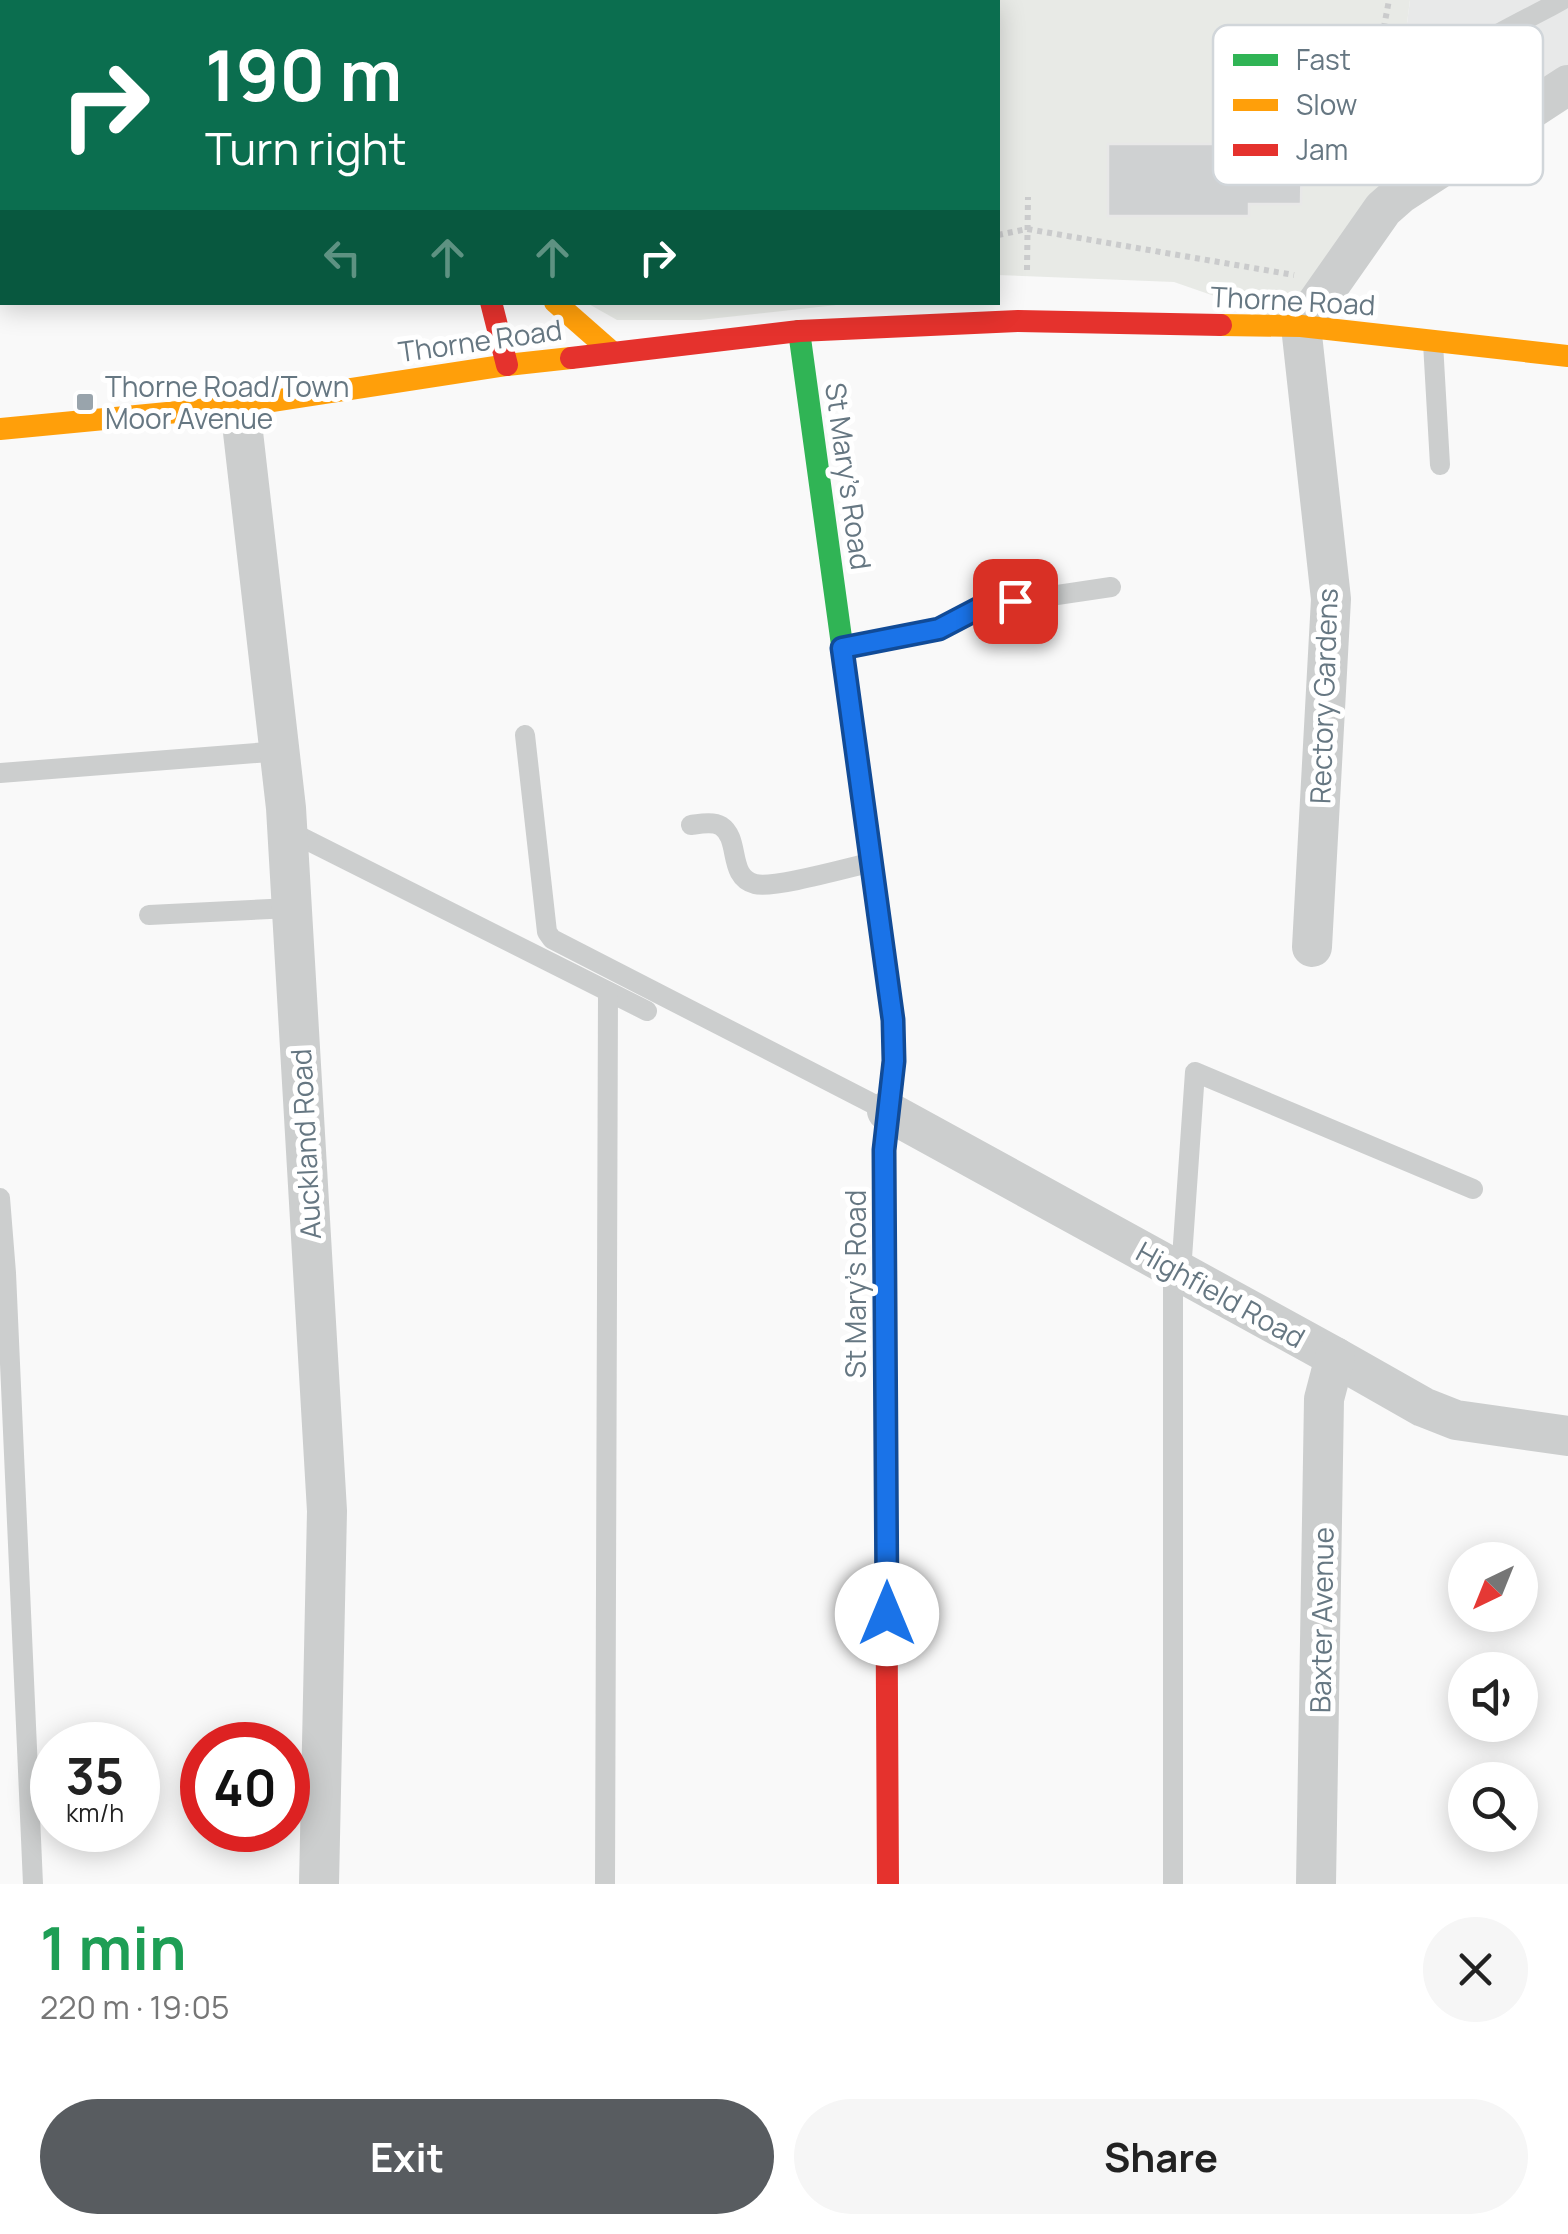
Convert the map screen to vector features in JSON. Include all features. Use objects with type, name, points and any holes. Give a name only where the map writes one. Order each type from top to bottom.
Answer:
[{"type":"street","points":[[1543,101],[1568,85]]},
{"type":"street","points":[[1301,326],[1383,209],[1414,185]]},
{"type":"street","points":[[492,305],[508,365]]},
{"type":"street","points":[[559,305],[613,354]]},
{"type":"street","name":"Thorne Road","points":[[0,428],[240,406],[508,365],[799,331],[1018,321],[1301,326],[1568,356]]},
{"type":"street","name":"Rectory Gardens","points":[[1301,326],[1331,598],[1312,947]]},
{"type":"street","name":"St Mary's Road","points":[[799,331],[893,1020],[894,1061],[884,1170],[888,1884]]},
{"type":"street","name":"Auckland Road","points":[[240,406],[281,751],[327,1511],[320,1884]]},
{"type":"street","name":"Highfield Road","points":[[887,1111],[1423,1407],[1456,1420],[1568,1436]]},
{"type":"street","name":"Baxter Avenue","points":[[1316,1884],[1324,1399],[1335,1356]]},
{"type":"lane","points":[[1517,25],[1562,0]]},
{"type":"lane","points":[[1400,194],[1402,185]]},
{"type":"lane","points":[[1433,341],[1440,465]]},
{"type":"lane","points":[[842,648],[939,629],[983,606],[1111,587]]},
{"type":"lane","points":[[526,735],[547,932],[552,939],[887,1111]]},
{"type":"lane","points":[[0,772],[281,751]]},
{"type":"lane","points":[[690,826],[721,826],[729,836],[740,874],[758,885],[871,862]]},
{"type":"lane","points":[[287,830],[647,1011]]},
{"type":"lane","points":[[149,914],[292,908]]},
{"type":"lane","points":[[605,1884],[608,992]]},
{"type":"lane","points":[[1173,1884],[1177,1270],[1195,1072],[1473,1188]]},
{"type":"lane","points":[[0,1198],[32,1884]]},
{"type":"path","points":[[1384,25],[1389,0]]},
{"type":"path","points":[[1348,194],[1352,185]]},
{"type":"path","points":[[1027,270],[1028,198]]},
{"type":"path","points":[[1000,234],[1028,229],[1310,278],[1301,326]]},
{"type":"shaded area","points":[[1000,0],[1410,0],[1407,25],[1213,25],[1213,185],[1386,185],[1383,209],[1301,326],[1174,282],[1000,275]]},
{"type":"shaded area","points":[[1410,0],[1568,0],[1568,85],[1543,102],[1543,25],[1407,25]]},
{"type":"shaded area","points":[[1386,185],[1419,185],[1383,209]]},
{"type":"shaded area","points":[[591,305],[837,305],[700,320],[617,320]]},
{"type":"building","points":[[1108,144],[1213,144],[1213,185],[1301,185],[1301,204],[1249,204],[1249,216],[1108,216]]},
{"type":"traffic: fast","points":[[799,331],[882,937]]},
{"type":"traffic: slow","points":[[558,305],[613,353]]},
{"type":"traffic: slow","points":[[1221,325],[1301,326],[1568,356]]},
{"type":"traffic: slow","points":[[0,429],[240,406],[571,358]]},
{"type":"traffic: slow","points":[[882,937],[893,1020],[884,1150],[885,1328]]},
{"type":"traffic: jam","points":[[492,305],[507,365]]},
{"type":"traffic: jam","points":[[571,358],[799,331],[1018,321],[1221,325]]},
{"type":"traffic: jam","points":[[885,1328],[888,1884]]},
{"type":"place","name":"Thorne Road/Town Moor Avenue","points":[[85,402]]},
{"type":"route","points":[[887,1614],[884,1150],[894,1061],[893,1020],[842,648],[939,629],[983,606],[1015,601]]}]
